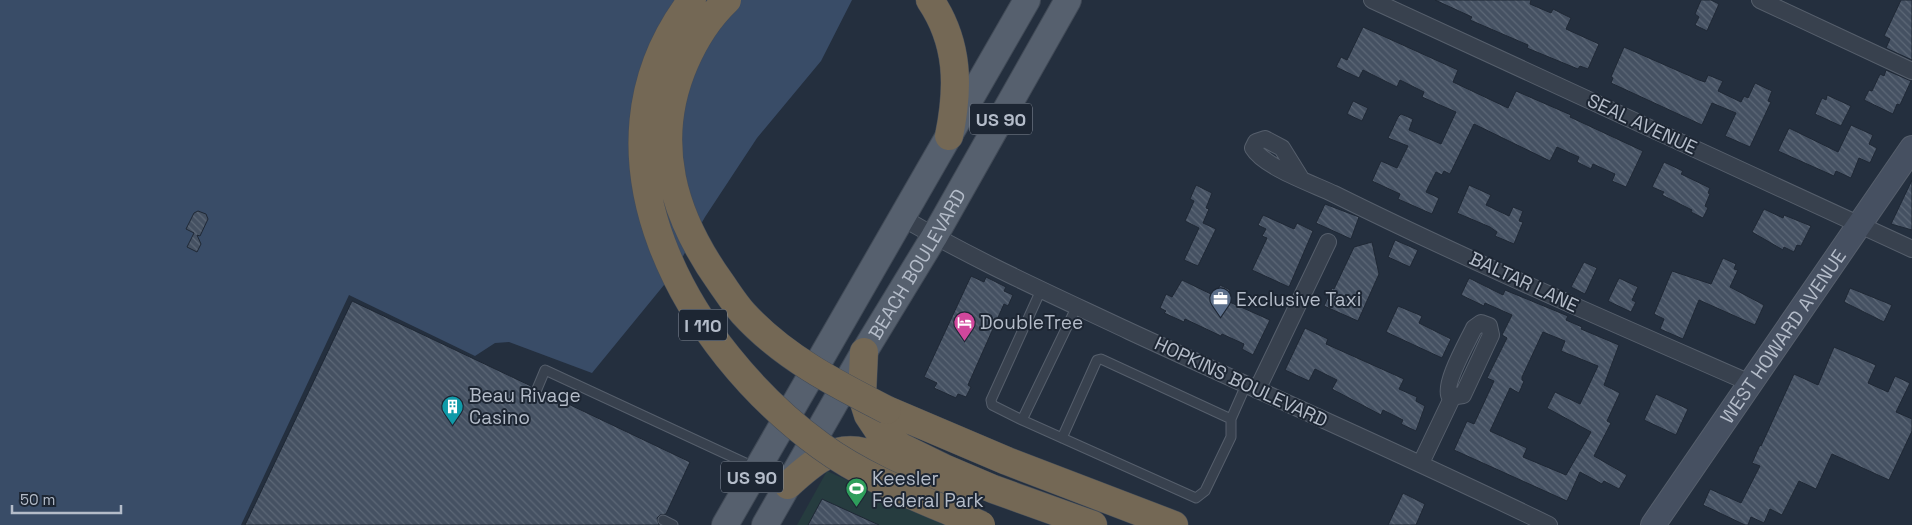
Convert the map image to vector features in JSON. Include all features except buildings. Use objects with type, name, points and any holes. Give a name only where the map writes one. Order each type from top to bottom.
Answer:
[{"type":"highway","name":"I 110","points":[[692,0],[671,30],[653,72],[644,109],[642,150],[648,193],[656,225],[672,267],[696,315],[746,380],[778,412],[824,448],[872,476],[981,525]]},
{"type":"highway","name":"I 110","points":[[727,0],[698,36],[680,75],[670,116],[669,155],[675,195],[686,226],[703,258],[743,314],[801,363],[839,386],[887,410],[1007,461],[1174,525]]},
{"type":"highway","points":[[930,0],[945,25],[955,57],[955,100],[949,136]]},
{"type":"highway","points":[[864,352],[862,396],[868,415],[880,433],[901,447],[970,479],[1093,525]]},
{"type":"highway","points":[[788,485],[809,466],[829,454],[839,451],[858,450],[1036,525]]},
{"type":"main road","name":"BEACH BOULEVARD","points":[[725,525],[1027,0]]},
{"type":"main road","name":"BEACH BOULEVARD","points":[[765,525],[864,352],[934,236],[1068,0]]},
{"type":"main road","name":"WEST HOWARD AVENUE","points":[[1653,525],[1912,148]]},
{"type":"street","name":"SEAL AVENUE","points":[[1372,0],[1912,249]]},
{"type":"street","points":[[1767,1],[1912,72]]},
{"type":"street","name":"BALTAR LANE","points":[[1300,177],[1379,216],[1750,383]]},
{"type":"street","name":"HOPKINS BOULEVARD","points":[[902,218],[1041,290],[1252,388],[1421,463],[1548,525]]},
{"type":"street","points":[[1252,388],[1328,242]]},
{"type":"street","points":[[1421,463],[1452,398]]},
{"type":"lane","points":[[1041,290],[991,400],[992,405],[1022,420],[1196,498],[1205,491],[1231,437],[1231,419],[1252,388]]},
{"type":"lane","points":[[1022,420],[1077,306]]},
{"type":"lane","points":[[1062,438],[1097,360],[1101,359],[1231,419]]},
{"type":"lane","points":[[536,389],[545,370],[757,469]]},
{"type":"lane","points":[[663,520],[673,525]]},
{"type":"green space","name":"Keesler Federal Park","points":[[827,471],[946,525],[797,525]]},
{"type":"water","points":[[0,0],[852,0],[821,61],[757,138],[705,217],[673,274],[592,373],[509,342],[495,343],[475,356],[349,295],[241,525],[0,525]]},
{"type":"place","name":"Exclusive Taxi","points":[[1220,318]]},
{"type":"place","name":"DoubleTree","points":[[964,341]]},
{"type":"place","name":"Beau Rivage Casino","points":[[453,425]]},
{"type":"place","name":"Keesler Federal Park","points":[[856,508]]}]
